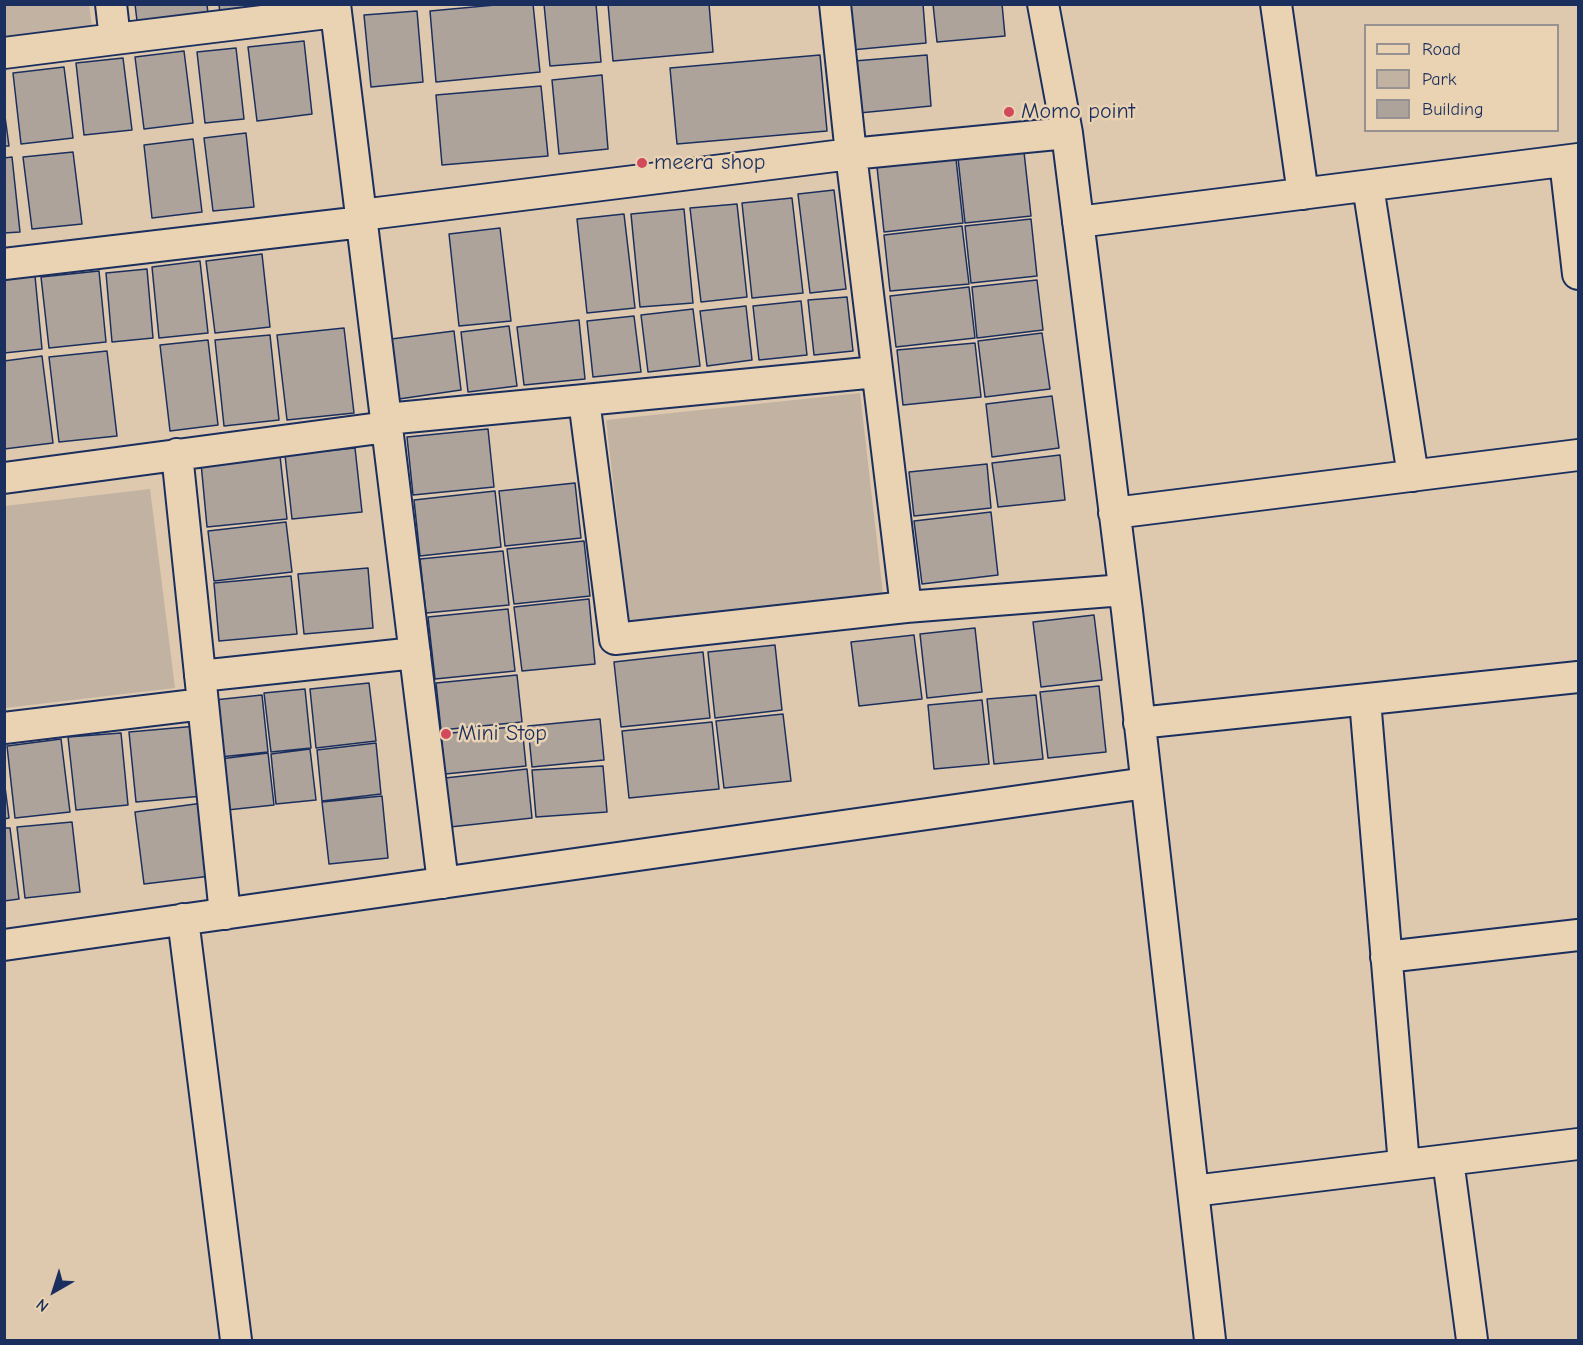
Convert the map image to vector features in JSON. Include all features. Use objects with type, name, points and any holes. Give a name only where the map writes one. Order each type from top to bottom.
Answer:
[{"type":"street","points":[[111,4],[115,39]]},
{"type":"street","points":[[835,4],[906,608]]},
{"type":"street","points":[[1043,4],[1067,133],[1124,590],[1210,1341]]},
{"type":"street","points":[[1276,4],[1303,194]]},
{"type":"street","points":[[4,53],[336,7],[443,883]]},
{"type":"street","points":[[4,264],[851,154],[1067,133]]},
{"type":"street","points":[[1078,222],[1572,160],[1578,274]]},
{"type":"street","points":[[1368,186],[1413,476]]},
{"type":"street","points":[[4,478],[387,423],[584,400],[877,372]]},
{"type":"street","points":[[584,400],[615,639],[906,608],[1124,590]]},
{"type":"street","points":[[177,454],[225,914]]},
{"type":"street","points":[[1114,513],[1578,455]]},
{"type":"street","points":[[4,728],[202,690],[415,653]]},
{"type":"street","points":[[1139,723],[1578,677]]},
{"type":"street","points":[[1365,700],[1404,1165]]},
{"type":"street","points":[[4,945],[1146,783]]},
{"type":"street","points":[[183,919],[236,1341]]},
{"type":"street","points":[[1386,957],[1578,935]]},
{"type":"street","points":[[1193,1191],[1578,1143]]},
{"type":"street","points":[[1448,1160],[1472,1341]]},
{"type":"green space","points":[[4,5],[89,5],[92,26],[5,37]]},
{"type":"green space","points":[[860,393],[883,594],[629,622],[606,420]]},
{"type":"green space","points":[[150,489],[175,688],[5,708],[5,506]]},
{"type":"building","points":[[135,4],[207,4],[208,14],[137,21]]},
{"type":"building","points":[[219,4],[299,4],[220,14]]},
{"type":"building","points":[[506,4],[533,4],[540,72],[436,82],[430,11]]},
{"type":"building","points":[[544,4],[596,4],[601,62],[550,66]]},
{"type":"building","points":[[608,4],[709,4],[713,52],[613,61]]},
{"type":"building","points":[[847,4],[923,4],[926,43],[851,50]]},
{"type":"building","points":[[933,4],[1002,4],[1005,36],[937,42]]},
{"type":"building","points":[[417,11],[423,82],[371,87],[364,15]]},
{"type":"building","points":[[304,41],[312,114],[257,121],[248,47]]},
{"type":"building","points":[[236,48],[244,119],[205,123],[197,52]]},
{"type":"building","points":[[184,51],[193,123],[144,129],[135,57]]},
{"type":"building","points":[[820,55],[827,131],[677,144],[670,68]]},
{"type":"building","points":[[927,55],[931,106],[859,113],[854,61]]},
{"type":"building","points":[[123,58],[132,130],[84,135],[76,63]]},
{"type":"building","points":[[64,67],[73,138],[21,144],[13,73]]},
{"type":"building","points":[[602,75],[608,149],[559,154],[552,80]]},
{"type":"building","points":[[541,86],[548,156],[442,165],[436,95]]},
{"type":"building","points":[[4,109],[9,146],[4,146]]},
{"type":"building","points":[[246,133],[254,207],[213,211],[204,138]]},
{"type":"building","points":[[193,139],[202,212],[152,218],[144,145]]},
{"type":"building","points":[[73,152],[82,224],[32,229],[23,157]]},
{"type":"building","points":[[1024,152],[1031,216],[965,223],[958,158]]},
{"type":"building","points":[[12,157],[20,232],[4,233],[4,158]]},
{"type":"building","points":[[956,159],[963,223],[884,232],[877,167]]},
{"type":"building","points":[[834,190],[846,289],[810,293],[798,194]]},
{"type":"building","points":[[792,198],[803,293],[752,298],[742,203]]},
{"type":"building","points":[[737,204],[747,297],[701,302],[690,208]]},
{"type":"building","points":[[684,209],[693,303],[640,307],[631,214]]},
{"type":"building","points":[[624,214],[635,308],[587,313],[577,219]]},
{"type":"building","points":[[1031,219],[1037,276],[971,283],[965,226]]},
{"type":"building","points":[[962,226],[969,284],[890,291],[884,235]]},
{"type":"building","points":[[500,228],[511,321],[459,326],[449,234]]},
{"type":"building","points":[[262,254],[270,327],[215,333],[206,261]]},
{"type":"building","points":[[200,261],[208,333],[159,338],[152,267]]},
{"type":"building","points":[[147,269],[153,338],[112,342],[106,273]]},
{"type":"building","points":[[99,271],[106,342],[49,348],[41,277]]},
{"type":"building","points":[[35,276],[42,349],[4,353],[4,280]]},
{"type":"building","points":[[1037,280],[1043,330],[977,338],[972,287]]},
{"type":"building","points":[[969,287],[975,338],[896,347],[890,296]]},
{"type":"building","points":[[847,297],[853,351],[814,355],[808,300]]},
{"type":"building","points":[[801,301],[807,355],[759,360],[753,306]]},
{"type":"building","points":[[746,306],[752,360],[707,366],[700,311]]},
{"type":"building","points":[[693,309],[700,366],[648,372],[641,315]]},
{"type":"building","points":[[634,316],[641,372],[593,377],[587,321]]},
{"type":"building","points":[[579,320],[585,379],[524,385],[517,327]]},
{"type":"building","points":[[509,326],[517,386],[468,392],[461,332]]},
{"type":"building","points":[[344,328],[354,413],[287,420],[277,335]]},
{"type":"building","points":[[454,331],[461,390],[399,399],[391,339]]},
{"type":"building","points":[[1042,333],[1050,389],[985,397],[978,341]]},
{"type":"building","points":[[270,335],[279,420],[224,426],[215,340]]},
{"type":"building","points":[[208,340],[218,425],[170,431],[160,345]]},
{"type":"building","points":[[975,343],[981,397],[903,405],[897,350]]},
{"type":"building","points":[[107,351],[117,436],[59,442],[49,357]]},
{"type":"building","points":[[42,356],[53,443],[4,449],[4,361]]},
{"type":"building","points":[[1052,396],[1059,448],[992,457],[986,404]]},
{"type":"building","points":[[488,429],[494,487],[413,495],[407,437]]},
{"type":"building","points":[[355,448],[362,512],[292,519],[285,455]]},
{"type":"building","points":[[1060,455],[1065,500],[998,507],[992,463]]},
{"type":"building","points":[[280,456],[287,519],[207,527],[201,463]]},
{"type":"building","points":[[987,464],[991,508],[914,516],[909,472]]},
{"type":"building","points":[[575,483],[581,538],[505,546],[499,491]]},
{"type":"building","points":[[495,491],[501,547],[420,556],[414,500]]},
{"type":"building","points":[[991,512],[998,575],[922,584],[914,521]]},
{"type":"building","points":[[286,522],[292,572],[214,581],[208,531]]},
{"type":"building","points":[[584,541],[590,596],[514,604],[507,549]]},
{"type":"building","points":[[503,551],[509,605],[426,613],[420,559]]},
{"type":"building","points":[[368,568],[373,628],[304,634],[298,574]]},
{"type":"building","points":[[291,576],[297,634],[219,641],[214,583]]},
{"type":"building","points":[[589,599],[595,664],[522,671],[514,607]]},
{"type":"building","points":[[508,609],[515,671],[435,679],[428,617]]},
{"type":"building","points":[[1094,615],[1102,680],[1041,687],[1033,622]]},
{"type":"building","points":[[975,628],[982,692],[927,698],[920,634]]},
{"type":"building","points":[[914,635],[922,699],[859,706],[851,642]]},
{"type":"building","points":[[775,645],[782,710],[715,718],[708,652]]},
{"type":"building","points":[[703,652],[710,718],[621,727],[614,662]]},
{"type":"building","points":[[517,675],[522,722],[441,730],[436,683]]},
{"type":"building","points":[[369,683],[376,741],[316,748],[310,689]]},
{"type":"building","points":[[1099,686],[1106,752],[1048,758],[1040,692]]},
{"type":"building","points":[[305,689],[311,748],[271,752],[264,693]]},
{"type":"building","points":[[262,695],[268,752],[220,757],[214,700]]},
{"type":"building","points":[[1036,695],[1043,759],[994,764],[987,699]]},
{"type":"building","points":[[982,700],[989,764],[934,769],[928,705]]},
{"type":"building","points":[[783,714],[791,781],[724,788],[716,721]]},
{"type":"building","points":[[600,719],[604,760],[532,767],[528,726]]},
{"type":"building","points":[[712,722],[719,789],[629,798],[622,731]]},
{"type":"building","points":[[197,726],[203,796],[136,802],[129,732]]},
{"type":"building","points":[[522,726],[526,766],[445,774],[441,734]]},
{"type":"building","points":[[121,733],[128,805],[76,810],[68,737]]},
{"type":"building","points":[[61,739],[70,812],[15,818],[7,746]]},
{"type":"building","points":[[376,743],[381,794],[322,801],[317,750]]},
{"type":"building","points":[[310,749],[316,800],[276,804],[271,754]]},
{"type":"building","points":[[268,753],[274,805],[227,810],[220,759]]},
{"type":"building","points":[[603,766],[607,812],[536,817],[532,770]]},
{"type":"building","points":[[527,769],[532,818],[450,827],[445,778]]},
{"type":"building","points":[[4,779],[9,818],[4,819]]},
{"type":"building","points":[[382,796],[388,858],[329,864],[322,802]]},
{"type":"building","points":[[203,803],[211,876],[144,884],[135,812]]},
{"type":"building","points":[[72,822],[80,892],[25,898],[17,827]]},
{"type":"building","points":[[4,828],[10,828],[19,899],[4,901]]},
{"type":"place","name":"Momo point","points":[[1009,112]]},
{"type":"place","name":"meera shop","points":[[642,163]]},
{"type":"place","name":"Mini Stop","points":[[446,734]]}]
